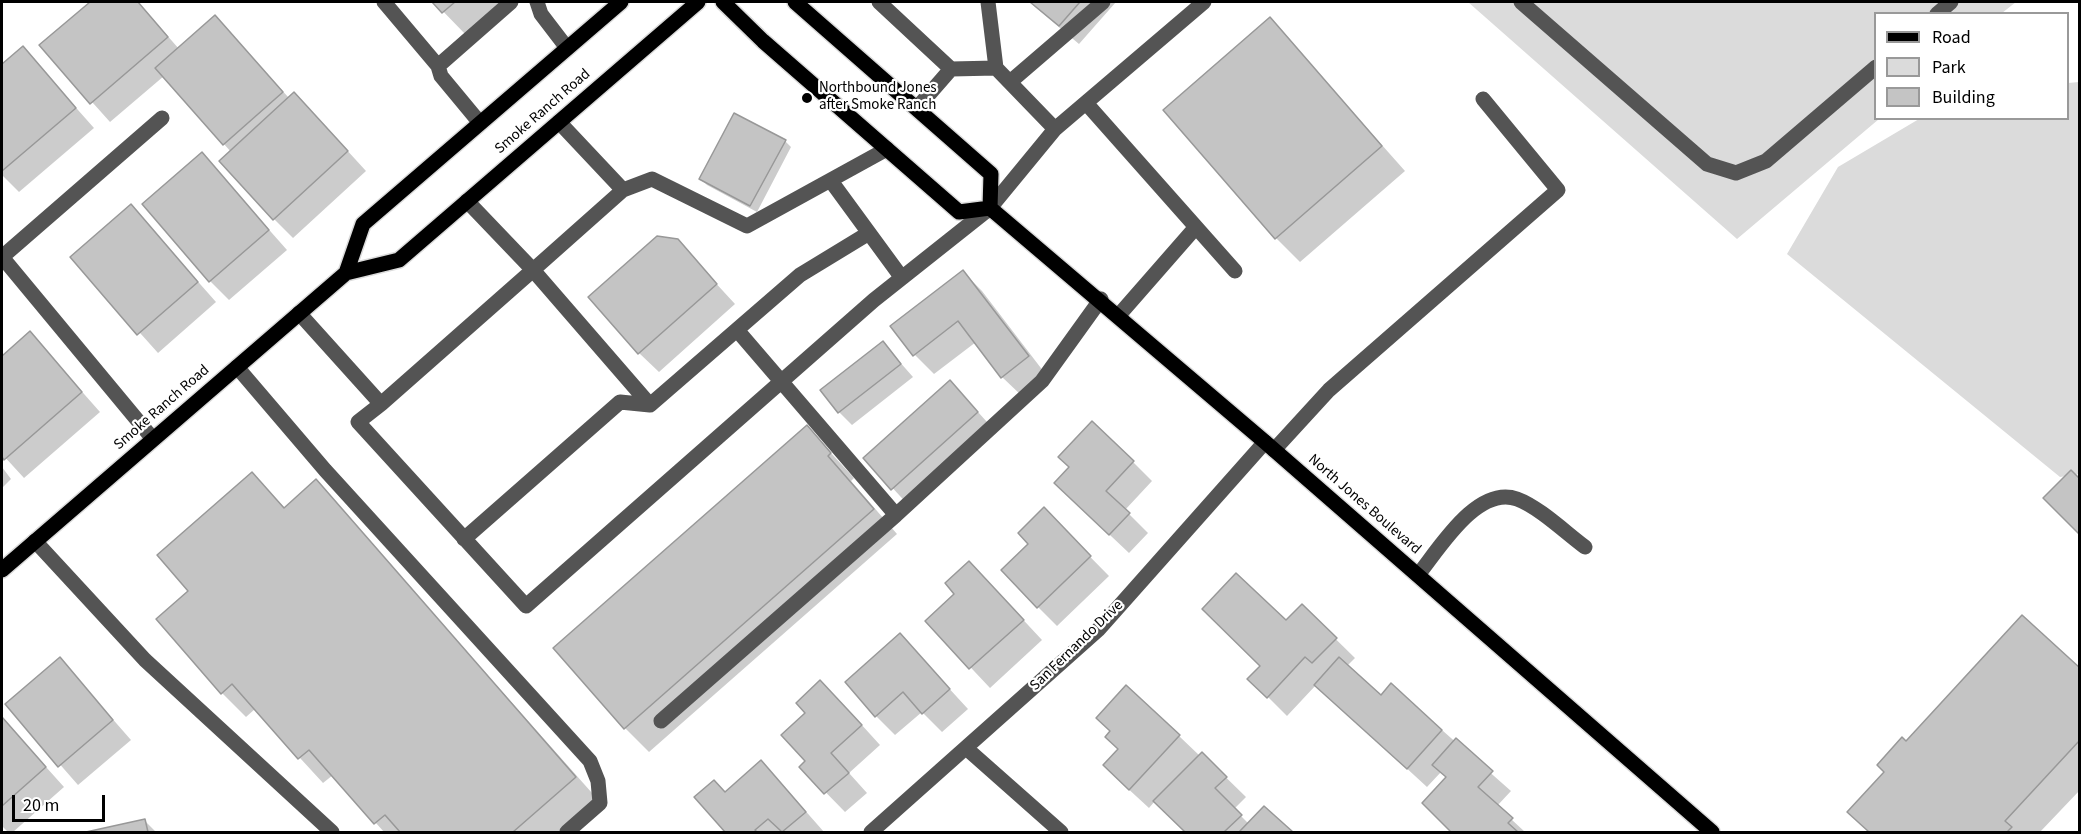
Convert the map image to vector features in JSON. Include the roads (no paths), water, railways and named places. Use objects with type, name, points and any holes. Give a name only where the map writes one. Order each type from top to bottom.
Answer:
[{"type":"main road","name":"Smoke Ranch Road","points":[[345,273],[363,224],[621,2]]},
{"type":"main road","name":"Smoke Ranch Road","points":[[2,570],[345,273],[399,260],[698,2]]},
{"type":"main road","points":[[723,2],[764,41],[959,212],[990,208],[991,174],[795,2]]},
{"type":"main road","name":"North Jones Boulevard","points":[[990,208],[1101,299],[1712,832]]},
{"type":"street","points":[[384,2],[438,66],[441,76],[480,123]]},
{"type":"street","points":[[438,66],[511,2]]},
{"type":"street","points":[[537,2],[541,14],[567,48]]},
{"type":"street","points":[[879,2],[951,69],[996,68]]},
{"type":"street","points":[[988,2],[996,68],[1055,129]]},
{"type":"street","points":[[1010,82],[1103,2]]},
{"type":"street","points":[[887,149],[747,226],[652,179],[623,190],[358,422],[526,606],[781,380],[902,278],[990,208],[1055,129],[1204,2]]},
{"type":"street","points":[[1521,2],[1707,164],[1736,173],[1766,161],[1874,68]]},
{"type":"street","points":[[1939,12],[1951,2]]},
{"type":"street","points":[[917,108],[951,69]]},
{"type":"street","name":"San Fernando Drive","points":[[871,832],[1098,630],[1270,446],[1329,390],[1558,190],[1483,99]]},
{"type":"street","points":[[1086,103],[1235,271]]},
{"type":"street","points":[[153,439],[2,257],[162,118]]},
{"type":"street","points":[[559,122],[623,190]]},
{"type":"street","points":[[831,181],[902,278]]},
{"type":"street","points":[[467,201],[533,270],[650,405]]},
{"type":"street","points":[[1119,315],[1196,227]]},
{"type":"street","points":[[464,539],[620,402],[650,405],[800,275],[869,233]]},
{"type":"street","points":[[661,721],[896,515],[1042,381],[1101,299]]},
{"type":"street","points":[[299,313],[381,404]]},
{"type":"street","points":[[737,330],[896,515]]},
{"type":"street","points":[[237,367],[325,470],[590,761],[598,781],[600,803],[567,832]]},
{"type":"street","points":[[1418,575],[1470,511],[1495,498],[1518,500],[1585,547]]},
{"type":"street","points":[[35,541],[145,660],[332,832]]},
{"type":"street","points":[[966,748],[1061,832]]},
{"type":"place","name":"Northbound Jones after Smoke Ranch","points":[[807,98]]}]
